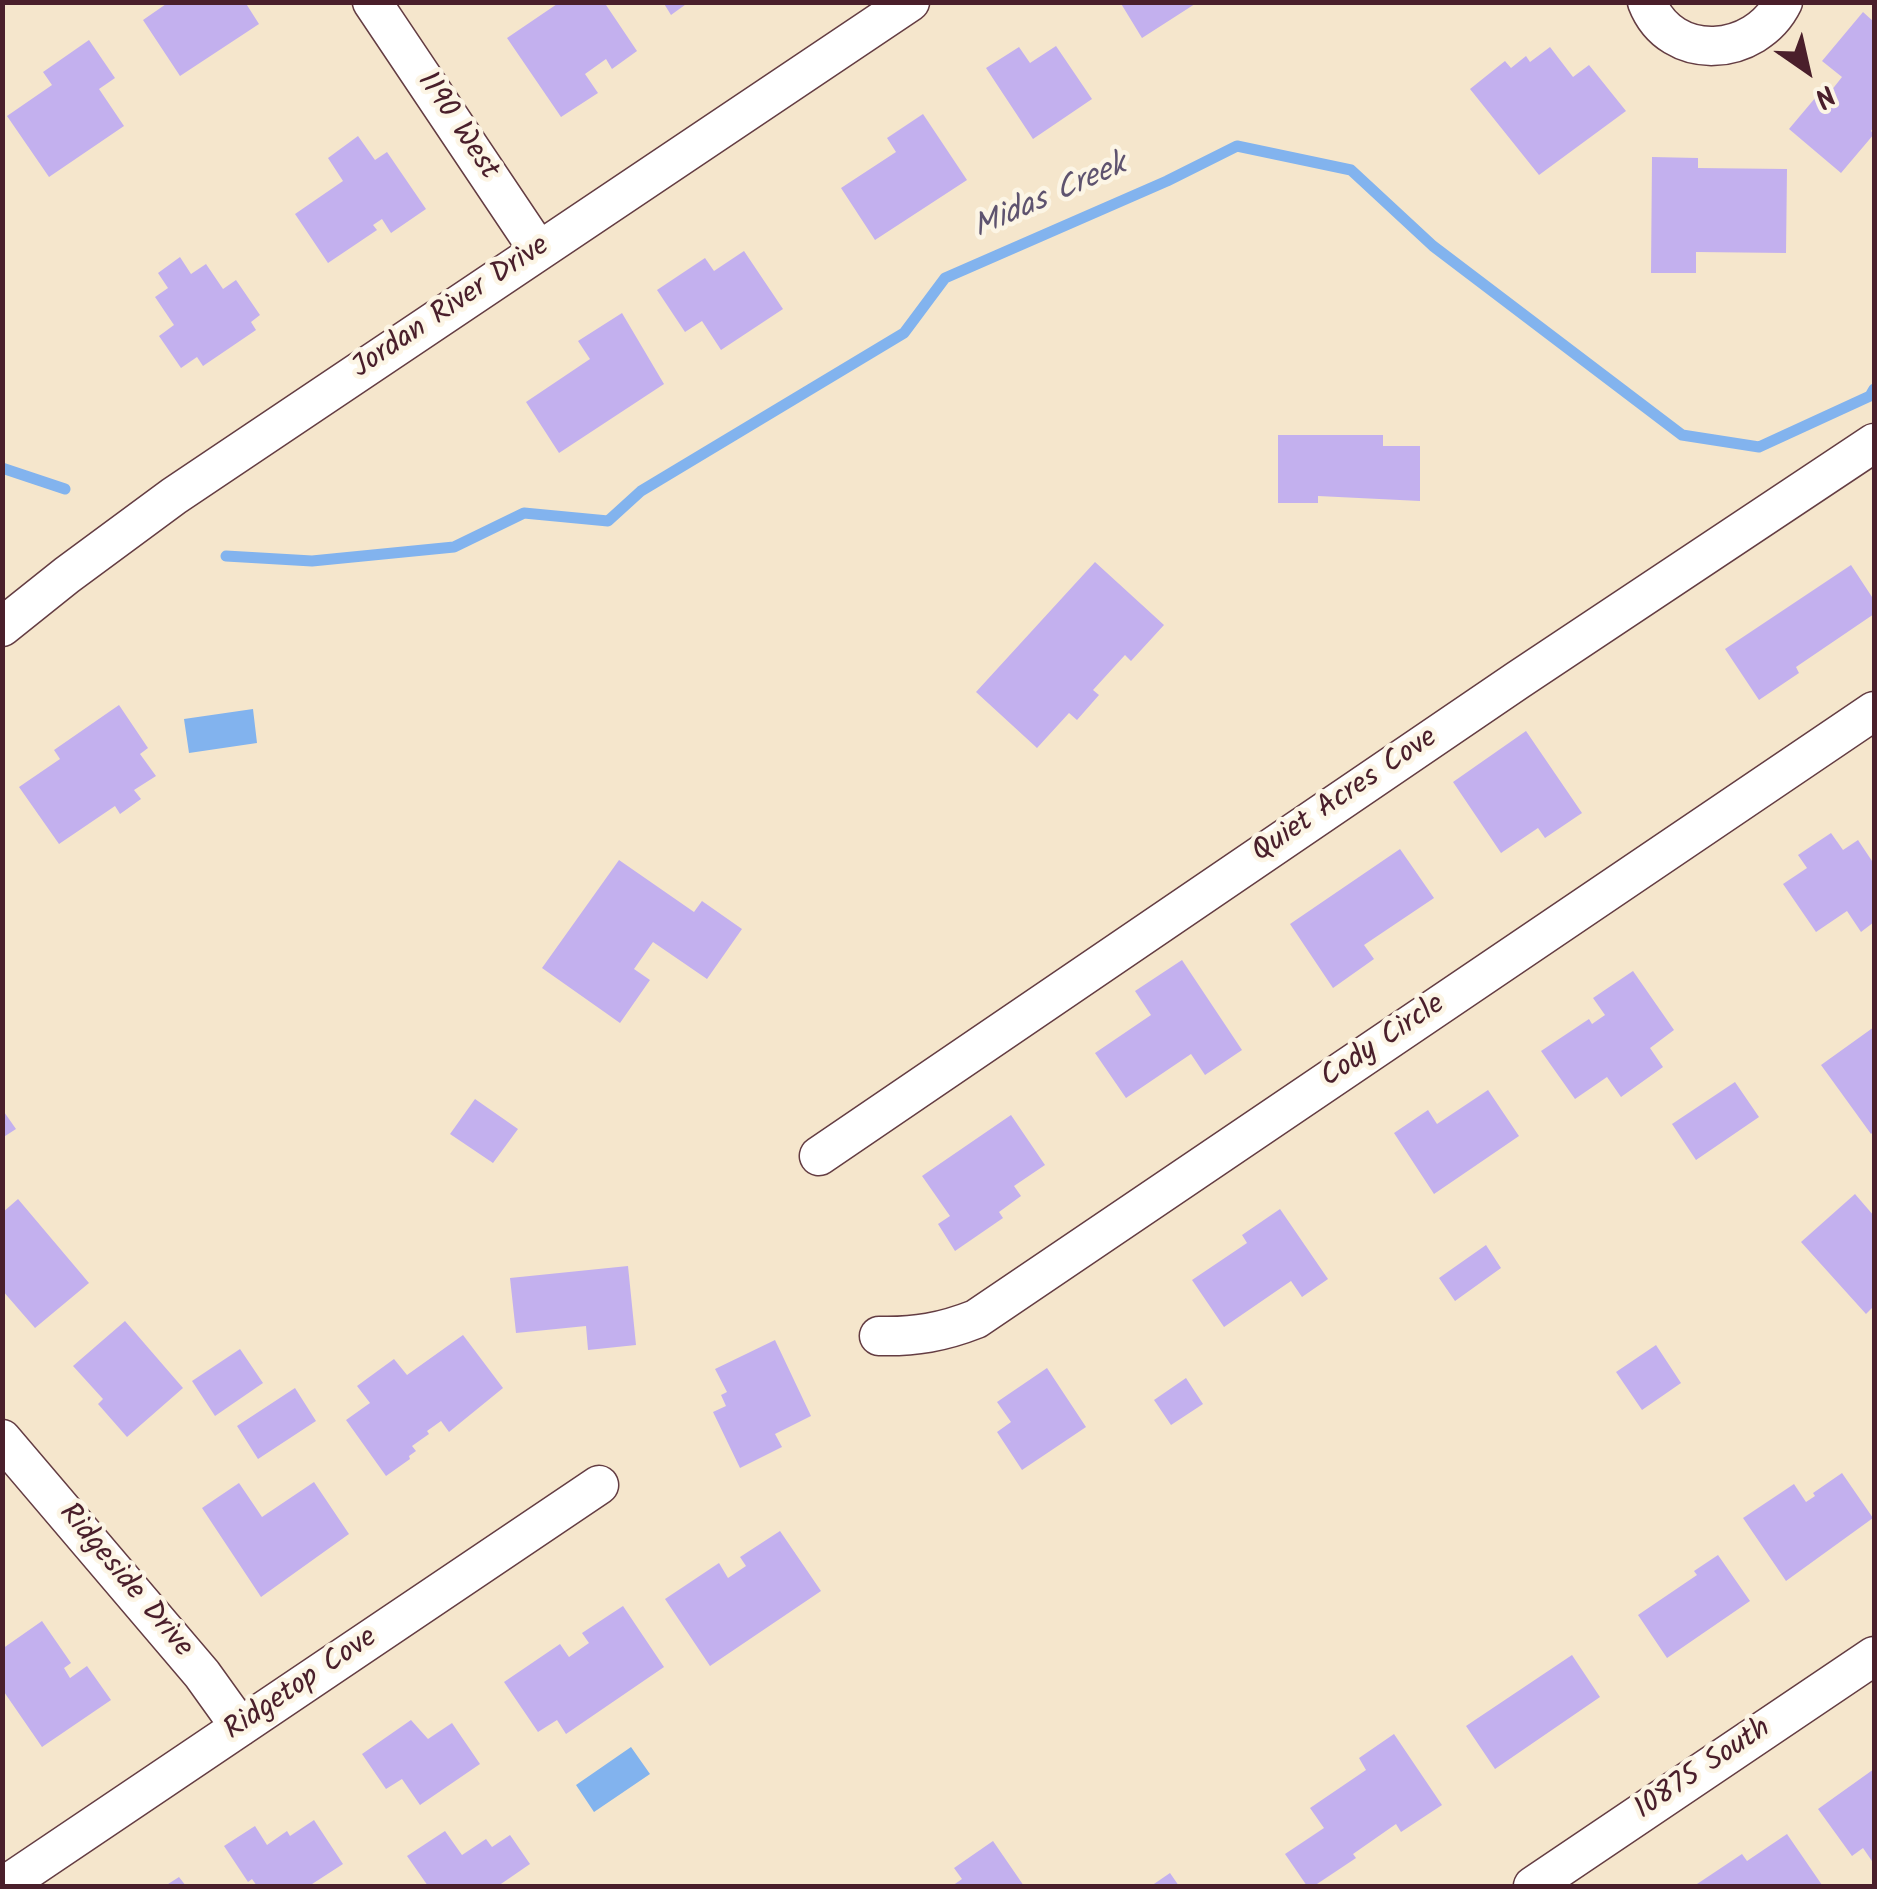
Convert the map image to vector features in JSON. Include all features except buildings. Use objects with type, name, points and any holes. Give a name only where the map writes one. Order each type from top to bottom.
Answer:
[{"type":"street","name":"1190 West","points":[[372,2],[539,251]]},
{"type":"street","name":"Jordan River Drive","points":[[2,627],[174,496],[910,2]]},
{"type":"street","points":[[1647,2],[1664,28],[1686,42],[1710,48],[1736,44],[1758,34],[1776,16],[1782,2]]},
{"type":"street","name":"Quiet Acres Cove","points":[[820,1156],[1518,680],[1874,443]]},
{"type":"street","name":"Cody Circle","points":[[879,1336],[913,1337],[945,1331],[976,1319],[1874,711]]},
{"type":"street","name":"Ridgeside Drive","points":[[2,1439],[202,1674],[240,1727]]},
{"type":"street","name":"Ridgetop Cove","points":[[4,1886],[598,1485]]},
{"type":"street","name":"10875 South","points":[[1533,1886],[1874,1656]]},
{"type":"water","points":[[253,709],[257,743],[189,753],[184,719]]},
{"type":"water","points":[[631,1747],[650,1774],[594,1812],[576,1785]]},
{"type":"waterway","name":"Midas Creek","points":[[226,556],[312,561],[454,547],[524,513],[608,521],[641,491],[904,333],[945,278],[1167,181],[1237,146],[1351,170],[1433,246],[1682,435],[1759,447],[1870,396],[1874,389]]},
{"type":"waterway","points":[[2,468],[65,489]]}]
